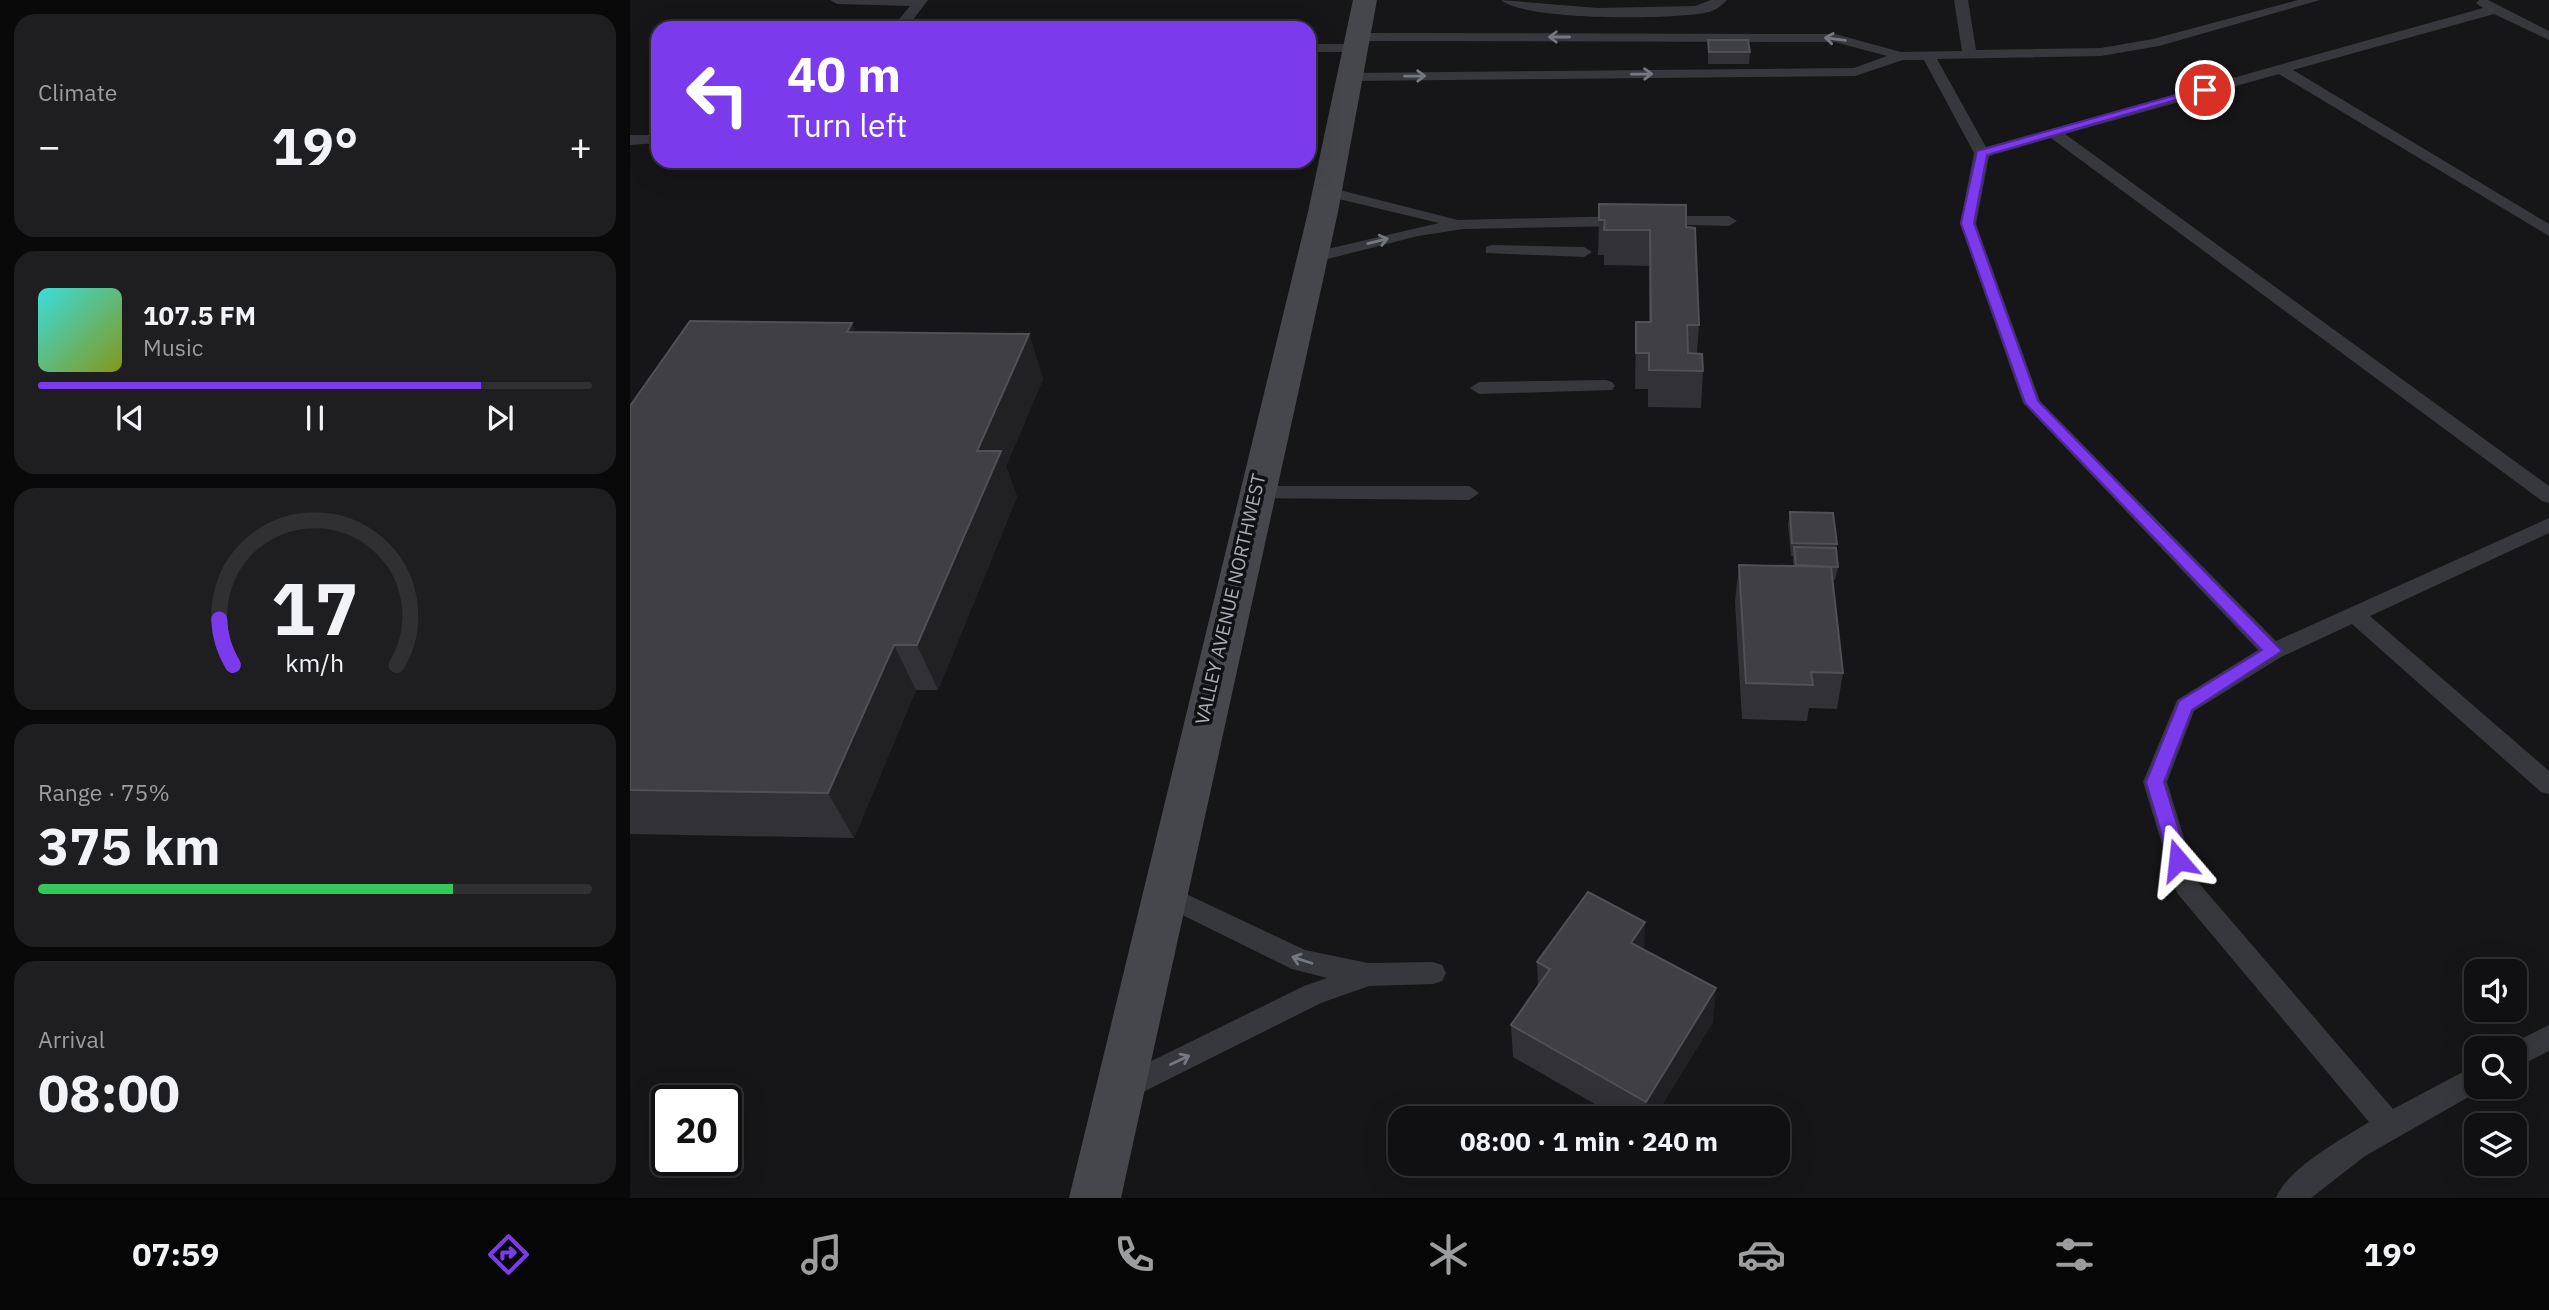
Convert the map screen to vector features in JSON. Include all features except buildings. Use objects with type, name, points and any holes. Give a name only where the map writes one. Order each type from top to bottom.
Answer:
[{"type":"main road","name":"VALLEY AVENUE NORTHWEST","points":[[1095,1198],[1254,493],[1328,192],[1352,54],[1365,0]]},
{"type":"lane","points":[[837,0],[920,1]]},
{"type":"lane","points":[[1508,0],[1520,6],[1551,10],[1696,10],[1718,4],[1720,0]]},
{"type":"lane","points":[[1961,0],[1970,55]]},
{"type":"lane","points":[[1316,49],[1352,54],[1855,72],[1901,56],[2101,52],[2154,43],[2313,0]]},
{"type":"lane","points":[[2478,0],[2549,36]]},
{"type":"lane","points":[[905,21],[920,1]]},
{"type":"lane","points":[[1982,153],[2495,9]]},
{"type":"lane","points":[[1352,54],[1835,38],[1901,56]]},
{"type":"lane","points":[[1928,55],[1982,153],[1968,223],[2032,403],[2273,651]]},
{"type":"lane","points":[[2281,69],[2549,230]]},
{"type":"lane","points":[[2053,133],[2549,496]]},
{"type":"lane","points":[[633,143],[651,140]]},
{"type":"lane","points":[[1328,192],[1463,224]]},
{"type":"lane","points":[[1311,258],[1463,224],[1728,221]]},
{"type":"lane","points":[[1492,250],[1584,252]]},
{"type":"lane","points":[[1479,387],[1606,386]]},
{"type":"lane","points":[[1254,493],[1469,493]]},
{"type":"lane","points":[[2390,1126],[2186,886],[2155,782],[2185,706],[2273,651],[2549,525]]},
{"type":"lane","points":[[2353,613],[2549,785]]},
{"type":"lane","points":[[1163,894],[1301,961],[1368,975],[1433,973]]},
{"type":"lane","points":[[1119,1091],[1313,994],[1368,975]]},
{"type":"lane","points":[[2527,1049],[2549,1037]]},
{"type":"lane","points":[[2290,1198],[2314,1175],[2390,1126],[2464,1085]]},
{"type":"route","points":[[2178,860],[2155,782],[2185,706],[2273,651],[2032,403],[1968,223],[1982,153],[2205,90]]}]
